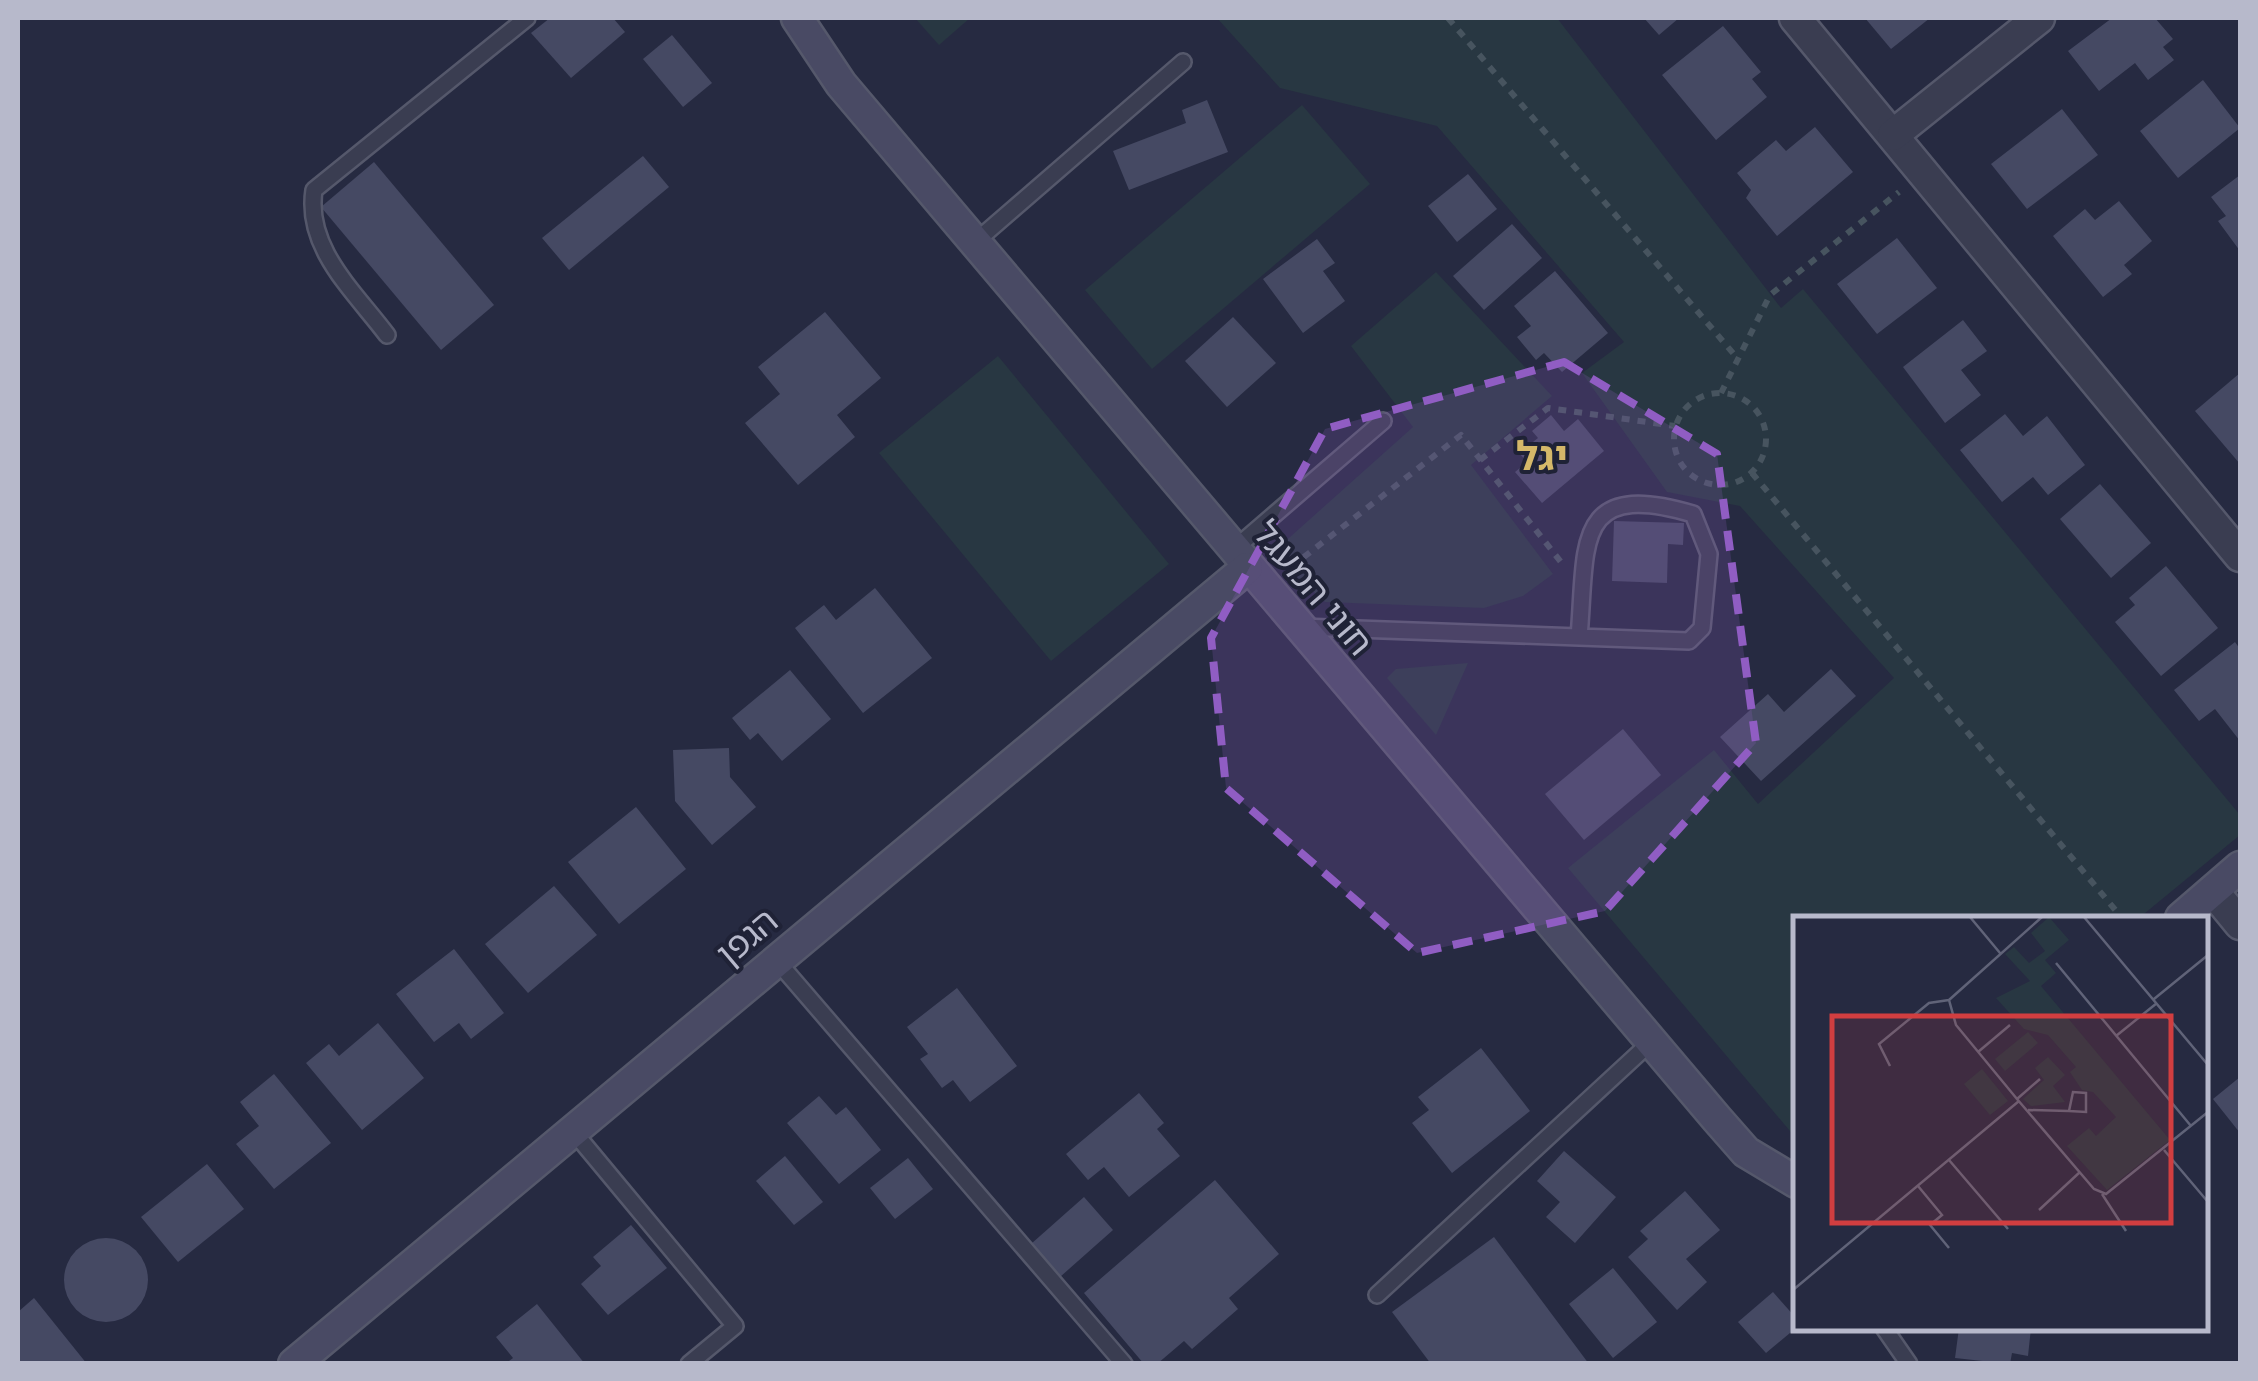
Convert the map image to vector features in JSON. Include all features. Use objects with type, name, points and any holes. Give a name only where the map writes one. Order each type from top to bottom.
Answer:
[{"type":"street","name":"חוני המעגל","points":[[797,18],[824,62],[974,243],[1651,1042],[1746,1152],[1793,1180]]},
{"type":"street","points":[[1795,18],[2240,556]]},
{"type":"street","points":[[1892,135],[2039,18]]},
{"type":"street","name":"הגפן","points":[[294,1364],[1248,569]]},
{"type":"street","points":[[2183,916],[2240,867]]},
{"type":"street","points":[[2213,891],[2240,924]]},
{"type":"lane","points":[[387,335],[316,239],[310,216],[314,190],[527,18]]},
{"type":"lane","points":[[974,243],[1183,62]]},
{"type":"lane","points":[[1248,569],[1383,421]]},
{"type":"lane","points":[[1297,627],[1579,637],[1688,640],[1702,628],[1710,554],[1693,514],[1622,504],[1604,510],[1587,541],[1579,637]]},
{"type":"lane","points":[[777,961],[1124,1364]]},
{"type":"lane","points":[[1378,1295],[1651,1042]]},
{"type":"lane","points":[[572,1131],[735,1326],[690,1364]]},
{"type":"lane","points":[[1886,1331],[1910,1364]]},
{"type":"path","points":[[1448,18],[1738,360]]},
{"type":"path","points":[[1722,393],[1770,295],[1924,172]]},
{"type":"path","points":[[1722,393],[1750,404],[1765,430],[1766,446],[1752,473],[1724,485],[1695,478],[1676,455],[1676,426],[1693,402],[1722,393]]},
{"type":"path","points":[[1480,460],[1548,408],[1676,426]]},
{"type":"path","points":[[1248,569],[1461,435],[1583,591]]},
{"type":"path","points":[[1752,473],[2120,916]]},
{"type":"highlighted area","points":[[1564,362],[1717,454],[1756,743],[1605,911],[1417,953],[1226,788],[1211,638],[1325,429]]},
{"type":"shaded area","points":[[915,18],[970,18],[939,45]]},
{"type":"shaded area","points":[[1217,18],[1557,18],[1781,308],[1803,289],[2240,815],[2240,835],[2141,916],[1793,916],[1793,1135],[1568,868],[1714,750],[1758,804],[1894,678],[1740,506],[1667,492],[1582,373],[1624,342],[1437,126],[1280,88]]},
{"type":"shaded area","points":[[1302,105],[1370,184],[1152,369],[1085,290]]},
{"type":"shaded area","points":[[1436,272],[1552,396],[1471,465],[1553,574],[1523,596],[1484,608],[1325,602],[1271,554],[1413,427],[1351,346]]},
{"type":"shaded area","points":[[998,356],[1169,564],[1051,661],[879,453]]},
{"type":"shaded area","points":[[1468,663],[1436,735],[1387,678],[1396,669]]},
{"type":"building","points":[[550,18],[613,18],[625,32],[571,78],[531,33]]},
{"type":"building","points":[[1644,18],[1679,18],[1659,35]]},
{"type":"building","points":[[1865,18],[1930,18],[1891,49]]},
{"type":"building","points":[[2112,18],[2155,18],[2173,39],[2163,47],[2174,60],[2148,80],[2135,63],[2099,91],[2068,51]]},
{"type":"building","points":[[1723,26],[1761,72],[1752,79],[1767,97],[1716,140],[1662,75]]},
{"type":"building","points":[[672,35],[712,83],[683,107],[643,59]]},
{"type":"building","points":[[2203,80],[2240,128],[2178,178],[2140,131]]},
{"type":"building","points":[[1207,100],[1228,152],[1129,190],[1113,151],[1186,123],[1182,110]]},
{"type":"building","points":[[2062,109],[2098,155],[2027,209],[1991,164]]},
{"type":"building","points":[[1815,127],[1853,172],[1777,236],[1746,198],[1751,190],[1737,173],[1776,140],[1786,151]]},
{"type":"building","points":[[643,156],[669,187],[569,270],[542,238]]},
{"type":"building","points":[[374,162],[494,305],[441,350],[321,207]]},
{"type":"building","points":[[1468,174],[1497,209],[1457,242],[1428,206]]},
{"type":"building","points":[[2240,175],[2240,251],[2218,221],[2226,216],[2211,197]]},
{"type":"building","points":[[2119,201],[2152,241],[2124,265],[2132,274],[2103,297],[2053,236],[2085,209],[2095,220]]},
{"type":"building","points":[[1512,224],[1542,258],[1484,310],[1453,276]]},
{"type":"building","points":[[1897,238],[1937,288],[1877,334],[1837,284]]},
{"type":"building","points":[[1317,239],[1335,263],[1323,271],[1345,301],[1303,333],[1263,279]]},
{"type":"building","points":[[1555,271],[1608,333],[1562,372],[1544,353],[1536,360],[1517,337],[1531,326],[1514,306]]},
{"type":"building","points":[[825,312],[881,378],[837,415],[855,437],[798,485],[745,423],[780,394],[758,367]]},
{"type":"building","points":[[1233,317],[1276,363],[1227,407],[1185,361]]},
{"type":"building","points":[[1963,320],[1987,351],[1961,370],[1981,395],[1945,423],[1903,367]]},
{"type":"building","points":[[2240,373],[2240,464],[2195,411]]},
{"type":"building","points":[[2005,414],[2023,436],[2047,416],[2085,465],[2048,495],[2033,477],[2002,502],[1960,450]]},
{"type":"building","points":[[1551,415],[1564,431],[1578,419],[1604,451],[1542,503],[1515,472],[1527,462],[1519,453],[1538,438],[1532,431]]},
{"type":"building","points":[[2100,484],[2151,543],[2111,578],[2060,519]]},
{"type":"building","points":[[1614,521],[1684,523],[1683,545],[1668,544],[1667,583],[1612,581]]},
{"type":"building","points":[[2166,566],[2218,628],[2161,676],[2115,622],[2135,605],[2129,598]]},
{"type":"building","points":[[875,588],[932,658],[863,713],[795,628],[824,605],[836,620]]},
{"type":"building","points":[[2235,642],[2240,649],[2240,741],[2215,709],[2199,721],[2174,690]]},
{"type":"building","points":[[1831,669],[1856,696],[1761,781],[1720,737],[1768,694],[1784,712]]},
{"type":"building","points":[[790,670],[831,719],[782,761],[758,733],[750,740],[732,718]]},
{"type":"building","points":[[1623,729],[1661,775],[1584,840],[1545,794]]},
{"type":"building","points":[[729,748],[730,777],[756,807],[712,845],[675,801],[673,750]]},
{"type":"building","points":[[636,807],[686,869],[619,924],[568,862]]},
{"type":"building","points":[[554,886],[597,935],[528,993],[485,944]]},
{"type":"building","points":[[454,949],[504,1013],[471,1039],[459,1023],[434,1042],[396,994]]},
{"type":"building","points":[[957,988],[1017,1066],[970,1102],[953,1080],[942,1088],[920,1059],[928,1054],[907,1027]]},
{"type":"building","points":[[378,1023],[424,1078],[362,1130],[306,1063],[329,1044],[339,1056]]},
{"type":"building","points":[[1481,1048],[1530,1111],[1452,1173],[1412,1123],[1429,1110],[1418,1097]]},
{"type":"building","points":[[274,1074],[331,1143],[274,1189],[236,1144],[259,1126],[240,1102]]},
{"type":"building","points":[[2240,1077],[2240,1133],[2213,1099]]},
{"type":"building","points":[[1139,1093],[1164,1123],[1157,1129],[1180,1156],[1129,1197],[1104,1167],[1088,1180],[1066,1154]]},
{"type":"building","points":[[819,1096],[836,1115],[846,1107],[881,1150],[839,1184],[787,1123]]},
{"type":"building","points":[[1564,1151],[1616,1197],[1575,1243],[1546,1217],[1560,1202],[1537,1181]]},
{"type":"building","points":[[785,1156],[823,1202],[794,1225],[756,1181]]},
{"type":"building","points":[[908,1158],[933,1189],[895,1219],[870,1188]]},
{"type":"building","points":[[207,1164],[244,1209],[178,1262],[141,1217]]},
{"type":"building","points":[[1215,1180],[1279,1254],[1229,1298],[1238,1309],[1192,1349],[1184,1341],[1157,1364],[1144,1364],[1084,1293]]},
{"type":"building","points":[[1685,1191],[1720,1230],[1686,1259],[1707,1282],[1677,1310],[1628,1257],[1648,1239],[1640,1231]]},
{"type":"building","points":[[1084,1197],[1113,1230],[1060,1277],[1031,1244]]},
{"type":"building","points":[[631,1225],[667,1268],[608,1315],[581,1284],[601,1266],[593,1257]]},
{"type":"building","points":[[1494,1237],[1589,1364],[1431,1364],[1392,1312]]},
{"type":"building","points":[[106,1238],[122,1241],[136,1250],[145,1264],[145,1296],[136,1310],[122,1319],[106,1322],[90,1319],[76,1310],[67,1296],[64,1280],[67,1264],[76,1250],[90,1241]]},
{"type":"building","points":[[1613,1268],[1657,1322],[1613,1358],[1569,1304]]},
{"type":"building","points":[[1773,1292],[1793,1315],[1793,1330],[1766,1353],[1738,1322]]},
{"type":"building","points":[[34,1298],[87,1364],[18,1364],[18,1312]]},
{"type":"building","points":[[537,1304],[585,1364],[505,1364],[513,1358],[496,1337]]},
{"type":"building","points":[[1959,1331],[2031,1331],[2028,1356],[2012,1353],[2010,1364],[1955,1358]]},
{"type":"district","name":"יגל","points":[[1542,456]]}]
